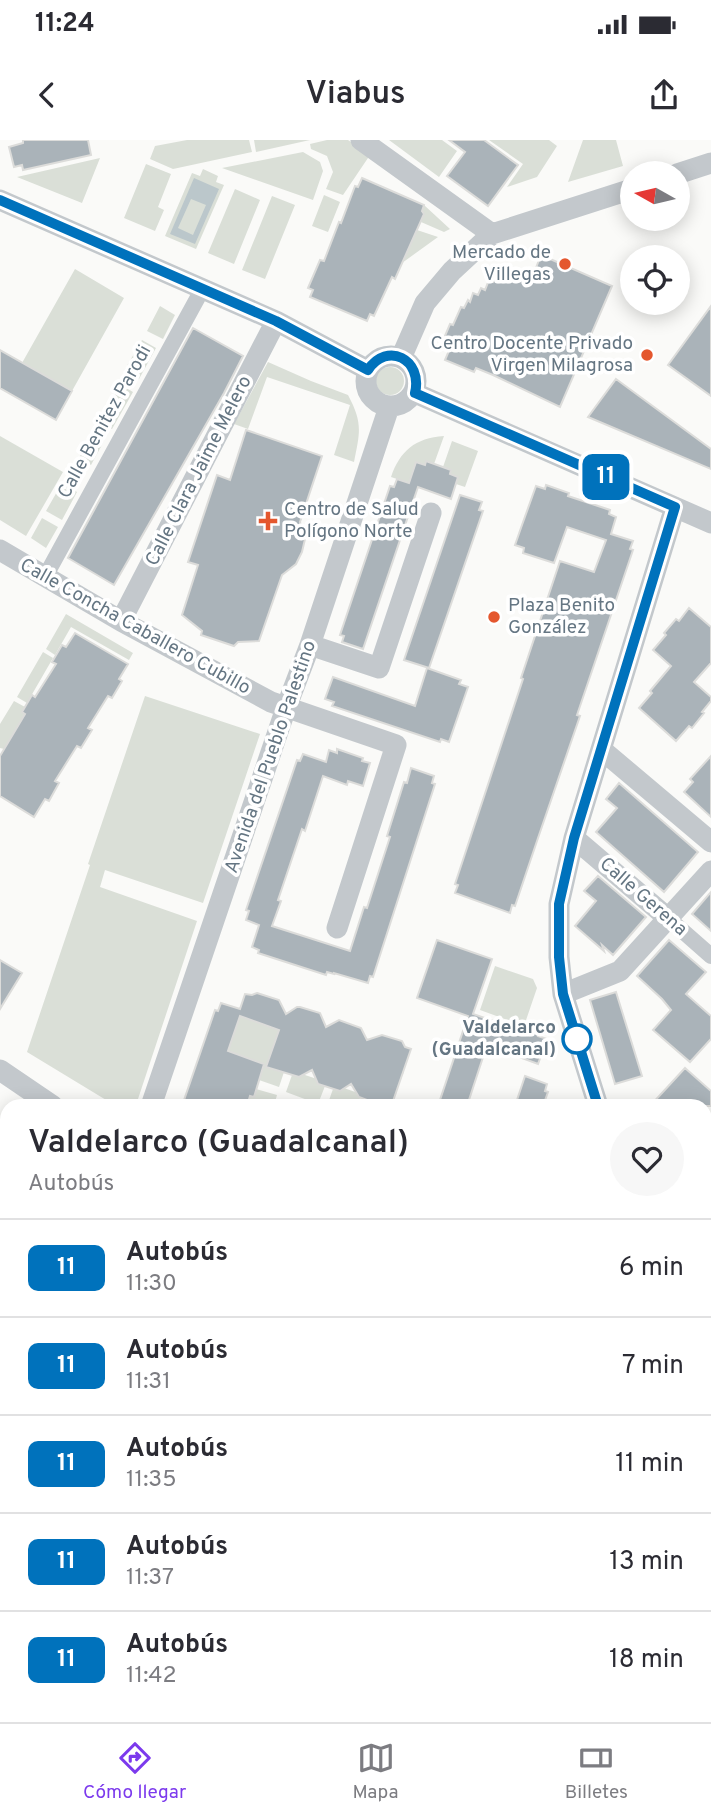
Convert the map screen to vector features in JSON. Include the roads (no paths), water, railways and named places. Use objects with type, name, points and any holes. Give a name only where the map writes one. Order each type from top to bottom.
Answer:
[{"type":"street","points":[[361,140],[492,234]]},
{"type":"street","points":[[690,170],[711,163]]},
{"type":"street","points":[[401,358],[425,303],[452,271],[492,234],[620,193]]},
{"type":"street","points":[[0,200],[276,321],[368,370]]},
{"type":"street","name":"Calle Benitez Parodi","points":[[45,577],[203,288]]},
{"type":"street","name":"Calle Clara Jaime Melero","points":[[121,621],[276,321]]},
{"type":"street","points":[[382,357],[401,358],[409,362],[416,376],[415,393],[403,404],[389,407],[382,405],[369,394],[366,379],[368,370],[382,357]]},
{"type":"street","points":[[415,393],[711,523]]},
{"type":"street","name":"Avenida del Pueblo Palestino","points":[[153,1099],[279,705],[310,645],[389,407]]},
{"type":"street","points":[[596,1099],[563,994],[559,957],[559,904],[574,838],[675,507]]},
{"type":"street","points":[[310,645],[379,668],[431,513]]},
{"type":"street","name":"Calle Concha Caballero Cubillo","points":[[0,550],[121,621],[279,705]]},
{"type":"street","points":[[279,705],[396,745],[337,928]]},
{"type":"street","points":[[602,750],[711,842]]},
{"type":"street","name":"Calle Gerena","points":[[574,838],[711,956]]},
{"type":"street","points":[[563,994],[620,971],[711,871]]},
{"type":"street","points":[[0,1070],[43,1099]]},
{"type":"place","name":"Mercado de Villegas","points":[[565,264]]},
{"type":"place","name":"Centro Docente Privado Virgen Milagrosa","points":[[647,355]]},
{"type":"place","name":"Centro de Salud Polígono Norte","points":[[268,521]]},
{"type":"place","name":"Plaza Benito González","points":[[494,617]]},
{"type":"place","name":"Valdelarco (Guadalcanal)","points":[[577,1039]]}]
